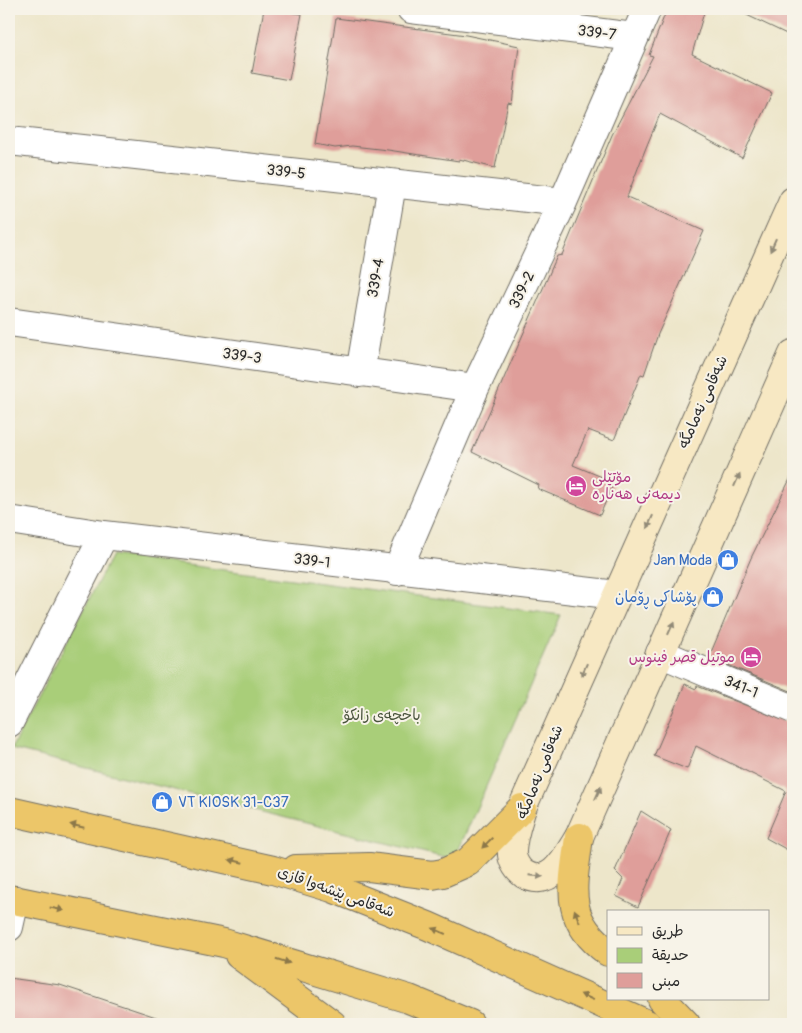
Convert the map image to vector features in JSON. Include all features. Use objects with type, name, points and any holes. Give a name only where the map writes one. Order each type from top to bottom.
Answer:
[{"type":"highway","points":[[273,870],[369,867],[432,875],[443,873],[468,862],[522,808]]},
{"type":"highway","name":"شەقامی پێشەوا قازی","points":[[9,811],[273,870],[332,888],[428,926],[647,1024]]},
{"type":"highway","points":[[579,837],[572,891],[574,908],[580,923],[589,937],[607,951]]},
{"type":"highway","points":[[12,900],[224,943],[409,1000],[470,1024]]},
{"type":"highway","points":[[224,943],[332,1024]]},
{"type":"highway","points":[[663,1000],[686,1024]]},
{"type":"main road","name":"شەقامی نەمامگە","points":[[793,201],[522,808],[512,854],[516,866],[526,875],[539,878],[552,874],[559,868],[579,837],[793,354]]},
{"type":"street","name":"339-7","points":[[411,9],[574,20],[634,37]]},
{"type":"street","name":"339-2","points":[[397,571],[475,388],[564,202],[646,9]]},
{"type":"street","name":"339-5","points":[[9,141],[564,202]]},
{"type":"street","name":"339-4","points":[[360,373],[392,184]]},
{"type":"street","name":"339-3","points":[[9,322],[475,388]]},
{"type":"street","name":"339-1","points":[[9,520],[104,535],[397,571],[617,595]]},
{"type":"street","points":[[9,723],[104,535]]},
{"type":"street","name":"341-1","points":[[660,653],[793,709]]},
{"type":"street","points":[[9,927],[12,900]]},
{"type":"green space","name":"باخچەی زانکۆ","points":[[112,555],[561,615],[454,860],[11,749]]},
{"type":"building","points":[[264,9],[302,14],[289,80],[252,73]]},
{"type":"building","points":[[667,9],[705,9],[692,54],[772,93],[742,158],[660,114],[645,150],[627,197],[704,231],[658,334],[644,375],[641,374],[614,440],[588,430],[573,465],[614,482],[600,515],[538,489],[539,485],[472,452],[557,256],[562,255],[612,135],[653,56],[649,55]]},
{"type":"building","points":[[734,9],[793,9],[793,37]]},
{"type":"building","points":[[336,18],[466,35],[519,46],[512,104],[508,103],[495,168],[459,159],[459,161],[388,150],[352,146],[335,148],[315,144]]},
{"type":"building","points":[[793,473],[793,692],[709,657],[751,558]]},
{"type":"building","points":[[685,684],[696,689],[697,686],[793,724],[793,853],[766,838],[786,791],[696,746],[687,769],[654,756]]},
{"type":"building","points":[[641,811],[671,830],[638,907],[616,896],[623,879],[615,871]]},
{"type":"building","points":[[9,978],[60,985],[162,1019],[162,1024],[9,1024]]},
{"type":"place","name":"مۆتێلی دیمەنی هەنارە","points":[[576,486]]},
{"type":"place","name":"Jan Moda","points":[[728,560]]},
{"type":"place","name":"پۆشاکی ڕۆمان","points":[[713,597]]},
{"type":"place","name":"موتيل قصر فينوس","points":[[751,657]]},
{"type":"place","name":"VT KIOSK 31-C37","points":[[162,802]]}]
